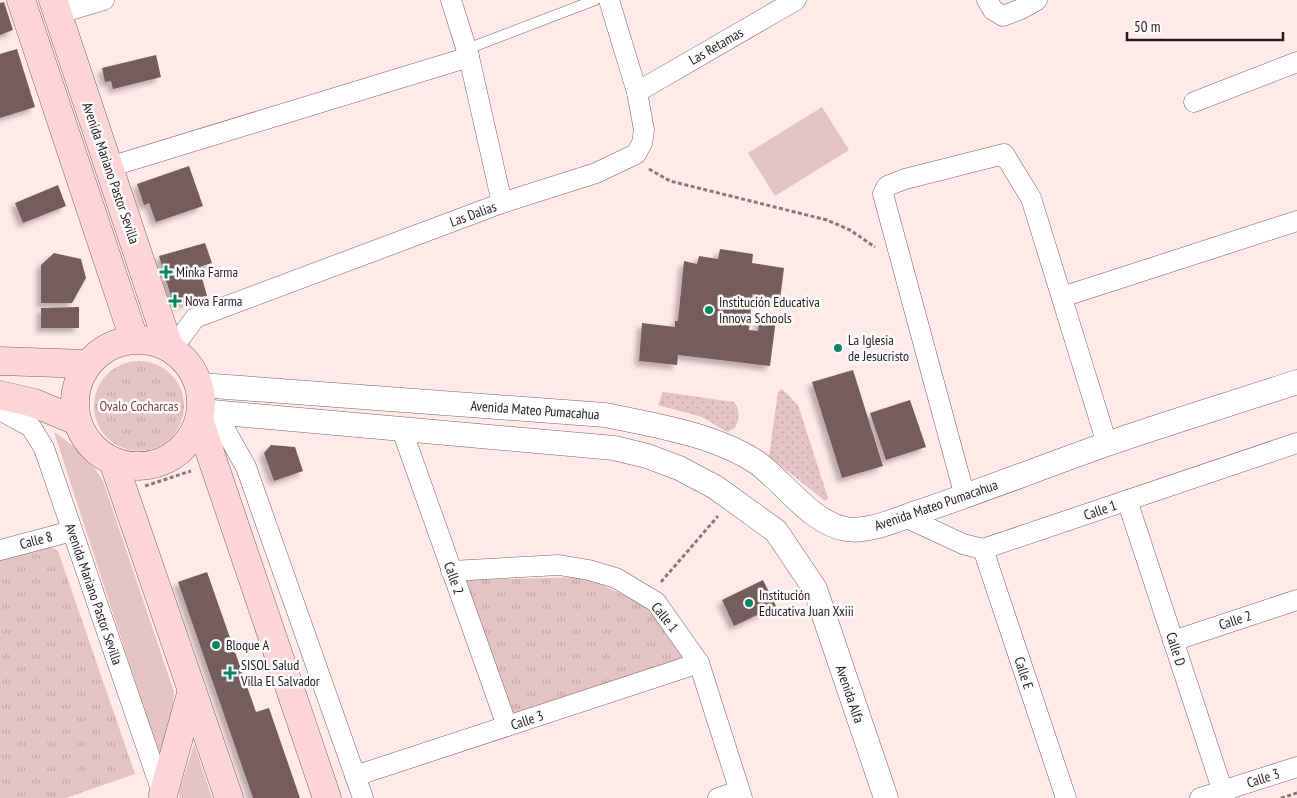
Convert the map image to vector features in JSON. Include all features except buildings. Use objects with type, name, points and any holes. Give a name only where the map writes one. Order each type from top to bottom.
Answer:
[{"type":"main road","points":[[21,0],[134,339]]},
{"type":"main road","name":"Avenida Mariano Pastor Sevilla","points":[[55,7],[171,348]]},
{"type":"main road","points":[[200,408],[183,448],[168,459],[150,465],[131,466],[113,461],[91,444],[77,421],[74,402],[77,383],[87,364],[100,352],[116,343],[134,339],[152,340],[171,348],[193,370],[200,408],[215,464],[327,798]]},
{"type":"main road","points":[[0,360],[87,364]]},
{"type":"main road","points":[[0,395],[34,403],[77,421]]},
{"type":"main road","points":[[113,461],[229,798]]},
{"type":"main road","points":[[160,797],[192,690]]},
{"type":"street","points":[[55,7],[104,0]]},
{"type":"street","points":[[451,0],[468,53],[502,203]]},
{"type":"street","name":"Las Dalias","points":[[171,348],[195,318],[502,203],[596,173],[636,154],[644,137],[637,92],[608,0]]},
{"type":"street","name":"Las Retamas","points":[[637,92],[796,0]]},
{"type":"street","points":[[987,0],[993,10],[1003,16],[1037,0]]},
{"type":"street","points":[[109,167],[468,53]]},
{"type":"street","points":[[1194,102],[1297,62]]},
{"type":"street","points":[[964,497],[900,265],[883,194],[887,186],[905,179],[1004,154],[1030,198],[1108,444]]},
{"type":"street","points":[[1062,297],[1297,220]]},
{"type":"street","name":"Avenida Mateo Pumacahua","points":[[200,408],[605,415],[667,428],[715,442],[758,464],[816,514],[833,524],[846,529],[866,529],[964,497],[1108,444],[1297,382]]},
{"type":"street","points":[[200,408],[402,430],[614,448],[646,456],[679,468],[733,499]]},
{"type":"street","points":[[200,408],[224,428],[246,468],[363,798]]},
{"type":"street","name":"Avenida Mariano Pastor Sevilla","points":[[0,410],[31,427],[44,448],[160,797]]},
{"type":"street","name":"Calle 2","points":[[402,430],[507,726]]},
{"type":"street","name":"Calle 1","points":[[983,549],[1297,443]]},
{"type":"street","name":"Avenida Alfa","points":[[733,499],[776,531],[814,589],[886,798]]},
{"type":"street","name":"Calle D","points":[[1127,500],[1224,794]]},
{"type":"street","points":[[905,517],[963,544],[983,549]]},
{"type":"street","name":"Calle 8","points":[[0,550],[72,531]]},
{"type":"street","name":"Calle E","points":[[983,549],[1066,798]]},
{"type":"street","name":"Calle 1","points":[[451,570],[559,565],[589,570],[616,578],[656,602],[699,663],[740,794]]},
{"type":"street","name":"Calle 2","points":[[1173,641],[1297,600]]},
{"type":"street","name":"Calle 3","points":[[355,776],[699,663]]},
{"type":"street","name":"Calle 3","points":[[1200,798],[1224,794],[1297,767]]},
{"type":"street","points":[[718,798],[740,794]]},
{"type":"lane","points":[[468,53],[595,0]]},
{"type":"path","points":[[629,157],[670,182],[827,220],[850,230],[900,265]]},
{"type":"path","points":[[124,492],[215,464]]},
{"type":"path","points":[[648,597],[733,499]]},
{"type":"path","points":[[1281,798],[1297,793]]},
{"type":"green space","points":[[822,107],[849,150],[775,196],[748,153]]},
{"type":"green space","name":"Ovalo Cocharcas","points":[[139,361],[156,364],[171,374],[181,389],[184,406],[181,423],[171,438],[156,448],[139,451],[122,448],[107,438],[97,423],[94,406],[97,389],[107,374],[122,364]]},
{"type":"green space","points":[[782,389],[798,405],[828,498],[825,501],[769,456],[778,392]]},
{"type":"green space","points":[[663,392],[734,402],[739,415],[735,428],[727,432],[702,417],[658,405]]},
{"type":"green space","points":[[54,432],[82,454],[103,481],[174,692],[173,709],[161,761]]},
{"type":"green space","points":[[50,546],[58,551],[135,774],[66,798],[0,798],[0,557]]},
{"type":"green space","points":[[586,577],[646,606],[684,658],[509,715],[464,580]]},
{"type":"green space","points":[[194,744],[212,798],[180,798],[179,792]]},
{"type":"place","name":"Minka Farma","points":[[166,272]]},
{"type":"place","name":"Nova Farma","points":[[175,301]]},
{"type":"place","name":"Institución Educativa Innova Schools","points":[[709,310]]},
{"type":"place","name":"La Iglesia de Jesucristo","points":[[838,348]]},
{"type":"place","name":"Institución Educativa Juan Xxiii","points":[[749,603]]},
{"type":"place","name":"Bloque A","points":[[216,645]]},
{"type":"place","name":"SISOL Salud Villa El Salvador","points":[[230,673]]}]
